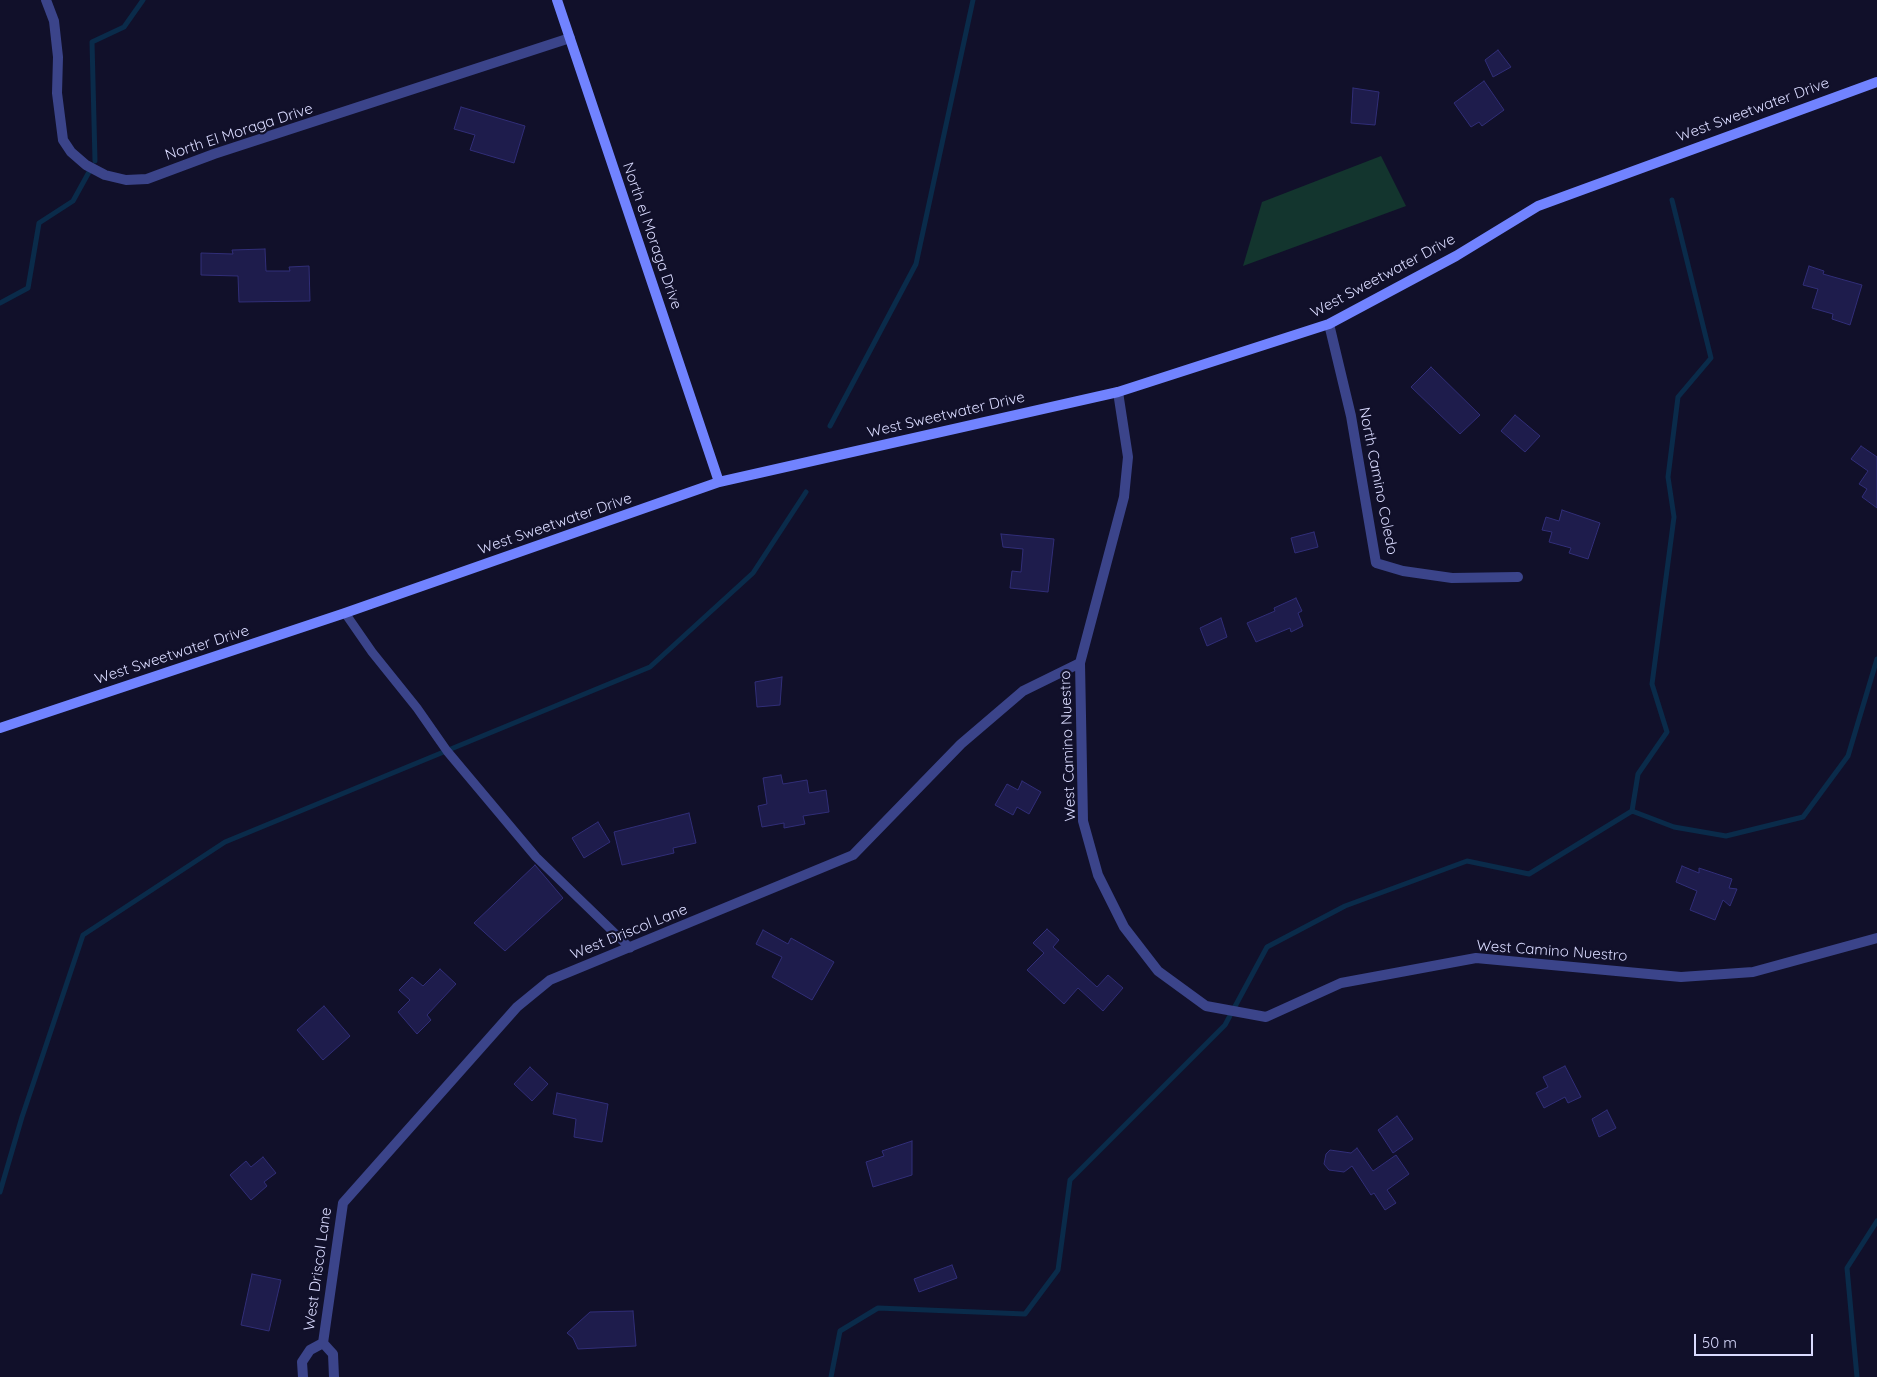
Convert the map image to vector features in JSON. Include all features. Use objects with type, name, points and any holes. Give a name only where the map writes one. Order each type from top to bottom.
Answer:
[{"type":"street","name":"North El Moraga Drive","points":[[46,0],[54,21],[58,57],[58,108],[63,140],[71,152],[86,165],[105,175],[126,180],[147,179],[214,154],[570,38]]},
{"type":"street","name":"North el Moraga Drive","points":[[557,0],[719,482]]},
{"type":"street","name":"West Sweetwater Drive","points":[[0,728],[345,613],[719,482],[1118,392],[1329,324],[1456,256],[1538,206],[1877,82]]},
{"type":"street","name":"North Camino Coledo","points":[[1329,324],[1351,416],[1376,563],[1403,571],[1452,578],[1518,577]]},
{"type":"street","name":"West Camino Nuestro","points":[[1118,392],[1128,457],[1124,497],[1080,663],[1083,821],[1098,875],[1124,927],[1158,971],[1206,1006],[1266,1017],[1342,983],[1476,958],[1681,976],[1753,972],[1877,938]]},
{"type":"street","name":"West Driscol Lane","points":[[323,1343],[343,1203],[517,1008],[550,980],[853,855],[961,744],[1023,691],[1080,663]]},
{"type":"street","name":"West Driscol Lane","points":[[303,1377],[302,1362],[310,1350],[323,1343]]},
{"type":"street","name":"West Driscol Lane","points":[[323,1343],[333,1354],[334,1377]]},
{"type":"lane","points":[[345,613],[447,751],[536,857],[630,948]]},
{"type":"green space","points":[[1381,156],[1406,206],[1243,266],[1262,202]]},
{"type":"building","points":[[1498,50],[1511,67],[1493,77],[1485,60]]},
{"type":"building","points":[[1484,81],[1504,110],[1482,126],[1479,122],[1471,127],[1454,103]]},
{"type":"building","points":[[1353,88],[1379,92],[1375,125],[1351,123]]},
{"type":"building","points":[[461,107],[525,126],[514,163],[470,150],[475,135],[454,129]]},
{"type":"building","points":[[265,249],[266,271],[290,271],[289,267],[309,266],[310,301],[239,302],[238,276],[201,275],[201,253],[233,254],[232,250]]},
{"type":"building","points":[[1809,266],[1824,271],[1823,274],[1862,285],[1850,325],[1832,319],[1833,314],[1812,308],[1818,289],[1803,285]]},
{"type":"building","points":[[1431,367],[1480,415],[1460,434],[1411,387]]},
{"type":"building","points":[[1515,415],[1540,436],[1525,452],[1501,431]]},
{"type":"building","points":[[1861,446],[1877,457],[1877,508],[1862,497],[1867,489],[1859,484],[1868,471],[1851,459]]},
{"type":"building","points":[[1562,510],[1600,523],[1588,559],[1569,553],[1571,548],[1549,542],[1552,532],[1542,530],[1546,517],[1559,521]]},
{"type":"building","points":[[1314,532],[1318,547],[1295,553],[1291,538]]},
{"type":"building","points":[[1001,534],[1054,539],[1048,592],[1010,588],[1012,571],[1021,572],[1023,549],[1003,547]]},
{"type":"building","points":[[1296,598],[1302,611],[1298,613],[1303,626],[1291,632],[1290,628],[1256,642],[1247,623],[1275,611],[1274,608]]},
{"type":"building","points":[[1221,618],[1227,637],[1207,646],[1200,628]]},
{"type":"building","points":[[782,677],[780,705],[757,707],[755,682]]},
{"type":"building","points":[[781,775],[783,784],[807,780],[809,793],[826,790],[829,812],[803,816],[805,824],[784,828],[784,823],[762,827],[758,806],[767,804],[763,778]]},
{"type":"building","points":[[1022,781],[1041,792],[1029,814],[1017,807],[1013,815],[995,805],[1007,784],[1018,790]]},
{"type":"building","points":[[689,813],[696,843],[673,848],[674,853],[622,865],[614,832]]},
{"type":"building","points":[[598,822],[610,842],[584,858],[572,838]]},
{"type":"building","points":[[535,865],[563,898],[505,951],[474,923]]},
{"type":"building","points":[[1682,866],[1699,873],[1699,868],[1732,879],[1729,888],[1737,889],[1730,906],[1723,900],[1715,920],[1690,910],[1697,891],[1676,882]]},
{"type":"building","points":[[1047,929],[1059,940],[1053,947],[1097,987],[1108,975],[1123,988],[1103,1011],[1078,988],[1064,1004],[1027,970],[1044,953],[1033,943]]},
{"type":"building","points":[[763,930],[788,944],[791,938],[834,962],[812,1000],[772,977],[782,957],[756,944]]},
{"type":"building","points":[[440,969],[456,984],[427,1015],[431,1020],[417,1034],[398,1012],[410,1000],[399,990],[412,977],[423,986]]},
{"type":"building","points":[[324,1006],[350,1036],[323,1060],[297,1030]]},
{"type":"building","points":[[1565,1066],[1581,1097],[1568,1103],[1565,1097],[1544,1108],[1536,1093],[1548,1087],[1543,1077]]},
{"type":"building","points":[[530,1067],[548,1084],[532,1101],[514,1084]]},
{"type":"building","points":[[557,1093],[608,1104],[602,1142],[574,1137],[576,1119],[553,1114]]},
{"type":"building","points":[[1607,1110],[1616,1128],[1599,1137],[1592,1119]]},
{"type":"building","points":[[1397,1116],[1413,1139],[1393,1153],[1378,1130]]},
{"type":"building","points":[[912,1141],[912,1175],[873,1187],[866,1162],[884,1156],[882,1151]]},
{"type":"building","points":[[1357,1148],[1373,1171],[1396,1155],[1409,1174],[1387,1190],[1396,1203],[1385,1210],[1374,1193],[1371,1195],[1352,1166],[1344,1172],[1329,1170],[1324,1164],[1326,1154],[1330,1150],[1351,1153]]},
{"type":"building","points":[[263,1157],[276,1173],[264,1182],[267,1186],[251,1200],[230,1175],[246,1161],[251,1167]]},
{"type":"building","points":[[952,1265],[957,1278],[919,1292],[914,1279]]},
{"type":"building","points":[[252,1274],[281,1280],[269,1331],[241,1325]]},
{"type":"building","points":[[633,1311],[636,1346],[578,1349],[573,1338],[567,1333],[590,1312]]},
{"type":"waterway","points":[[95,161],[92,42],[124,27],[143,0]]},
{"type":"waterway","points":[[830,426],[916,264],[973,0]]},
{"type":"waterway","points":[[0,303],[28,288],[39,223],[73,201],[89,172]]},
{"type":"waterway","points":[[831,1377],[840,1331],[878,1308],[1025,1314],[1058,1270],[1070,1180],[1225,1025],[1267,947],[1345,906],[1467,861],[1529,874],[1632,811],[1638,774],[1667,732],[1652,684],[1674,517],[1668,477],[1678,397],[1711,358],[1672,200]]},
{"type":"waterway","points":[[0,1192],[22,1117],[83,935],[225,842],[650,667],[753,573],[806,492]]},
{"type":"waterway","points":[[1632,811],[1674,827],[1726,836],[1803,817],[1848,756],[1877,659]]},
{"type":"waterway","points":[[1857,1377],[1847,1268],[1877,1221]]}]
